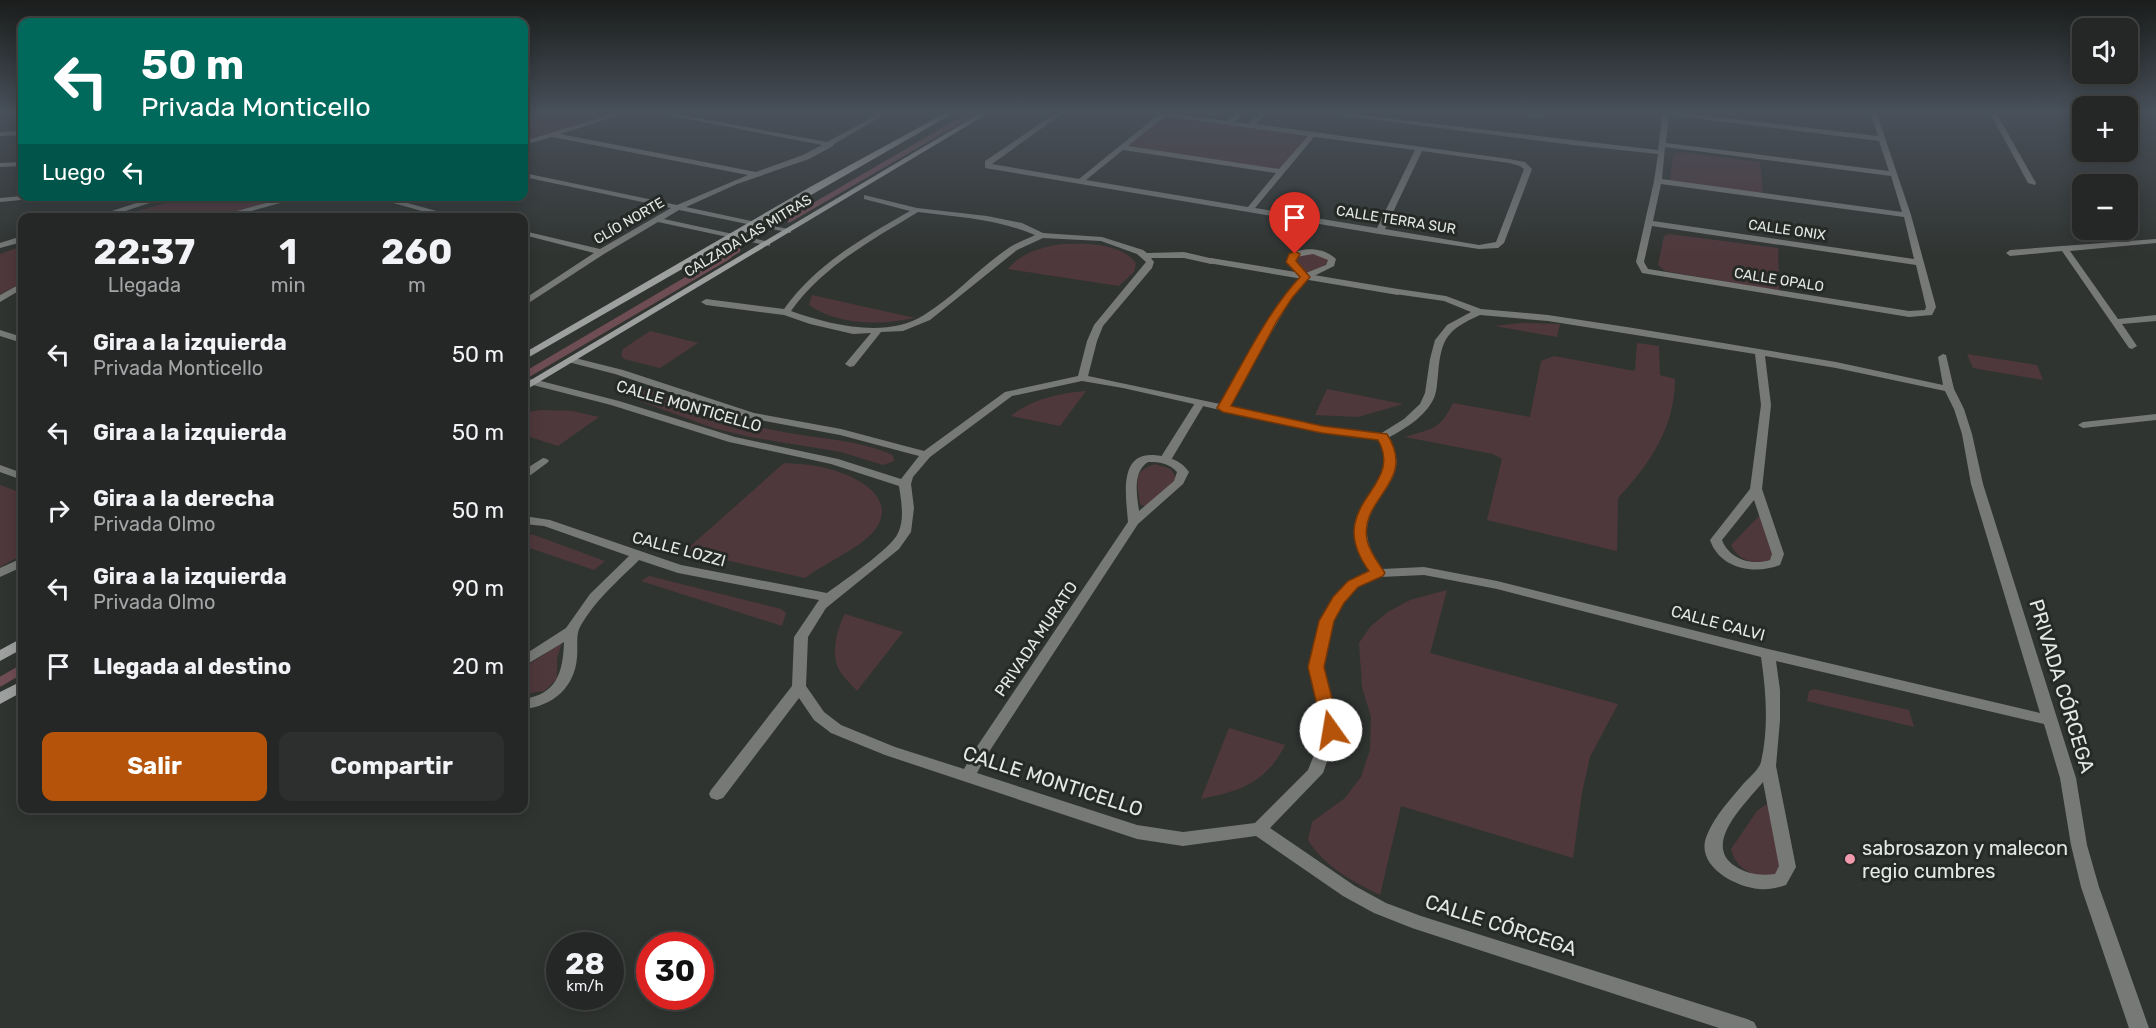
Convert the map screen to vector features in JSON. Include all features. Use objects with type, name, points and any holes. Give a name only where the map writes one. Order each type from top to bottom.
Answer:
[{"type":"main road","name":"CALZADA LAS MITRAS","points":[[528,355],[869,159]]},
{"type":"main road","name":"CALZADA LAS MITRAS","points":[[528,385],[909,159]]},
{"type":"main road","points":[[0,656],[18,645]]},
{"type":"main road","points":[[0,699],[18,688]]},
{"type":"street","points":[[679,159],[757,174]]},
{"type":"street","name":"CLÍO NORTE","points":[[528,299],[601,252],[677,208],[734,182],[799,159]]},
{"type":"street","name":"CALLE TERRA SUR","points":[[994,159],[988,163],[988,166],[1479,247],[1495,246],[1500,243],[1527,167],[1492,159]]},
{"type":"street","points":[[1079,182],[1106,159]]},
{"type":"street","points":[[1198,159],[1282,172]]},
{"type":"street","points":[[1250,210],[1293,159]]},
{"type":"street","points":[[1379,232],[1415,159]]},
{"type":"street","points":[[1650,223],[1660,159]]},
{"type":"street","points":[[1741,159],[1893,174]]},
{"type":"street","points":[[1888,159],[1921,263]]},
{"type":"street","points":[[2019,159],[2032,183]]},
{"type":"street","points":[[0,165],[18,164]]},
{"type":"street","points":[[528,176],[789,231]]},
{"type":"street","points":[[1658,181],[1907,215]]},
{"type":"street","points":[[867,197],[917,210],[987,218],[1019,225],[1042,235],[1102,239],[1140,252],[1145,256],[1150,262],[1146,273],[1107,313],[1099,325],[1082,378]]},
{"type":"street","points":[[0,200],[18,199]]},
{"type":"street","points":[[111,213],[151,201]]},
{"type":"street","points":[[235,213],[283,201]]},
{"type":"street","points":[[391,201],[438,213]]},
{"type":"street","points":[[786,312],[800,291],[824,269],[917,210]]},
{"type":"street","points":[[659,220],[767,244]]},
{"type":"street","name":"CALLE ONIX","points":[[1650,223],[1921,263]]},
{"type":"street","name":"CALLE OPALO","points":[[1650,223],[1640,262],[1645,271],[1909,314],[1926,314],[1931,311],[1921,263]]},
{"type":"street","points":[[528,234],[601,252]]},
{"type":"street","points":[[706,302],[786,312],[833,327],[877,331],[903,328],[927,318],[1014,248],[1042,235]]},
{"type":"street","points":[[0,241],[18,239]]},
{"type":"street","points":[[0,246],[18,240]]},
{"type":"street","points":[[2010,254],[2156,241]]},
{"type":"street","points":[[2065,249],[2132,346]]},
{"type":"street","points":[[1145,256],[1176,254],[1446,299],[1479,312],[1569,321],[1760,352],[1877,373],[1949,389]]},
{"type":"street","points":[[1223,408],[1272,321],[1288,296],[1305,277]]},
{"type":"street","points":[[0,299],[18,288]]},
{"type":"street","points":[[717,794],[799,687],[801,636],[813,616],[829,598],[895,546],[906,532],[908,508],[904,484],[913,468],[926,455],[1009,394],[1082,378],[1322,430],[1382,437],[1408,423],[1429,399],[1439,340],[1446,330],[1479,312]]},
{"type":"street","points":[[2115,322],[2156,318]]},
{"type":"street","points":[[850,364],[877,331]]},
{"type":"street","points":[[0,333],[18,339]]},
{"type":"street","points":[[1756,489],[1716,540],[1719,549],[1730,559],[1750,565],[1766,566],[1776,562],[1778,554],[1756,489],[1766,405],[1760,352]]},
{"type":"street","name":"PRIVADA CÓRCEGA","points":[[1943,357],[1949,389],[1963,420],[1977,484],[2068,778],[2079,845],[2090,887],[2139,1028]]},
{"type":"street","name":"CALLE MONTICELLO","points":[[571,360],[619,372],[752,416],[841,432],[926,455]]},
{"type":"street","name":"CALLE MONTICELLO","points":[[533,382],[615,403],[733,440],[834,460],[904,484]]},
{"type":"street","points":[[1134,522],[1130,476],[1133,468],[1140,461],[1165,460],[1200,403]]},
{"type":"street","points":[[2083,425],[2156,418]]},
{"type":"street","points":[[1259,829],[1314,772],[1331,730],[1316,667],[1327,621],[1338,600],[1353,584],[1378,573],[1365,555],[1360,539],[1360,522],[1392,465],[1390,450],[1382,437]]},
{"type":"street","name":"PRIVADA MURATO","points":[[968,776],[979,755],[1134,522],[1179,482],[1183,472],[1165,460]]},
{"type":"street","points":[[528,472],[543,461]]},
{"type":"street","points":[[0,468],[18,475]]},
{"type":"street","name":"CALLE LOZZI","points":[[528,521],[546,523],[678,569],[829,598]]},
{"type":"street","points":[[528,657],[570,631],[595,597],[636,556]]},
{"type":"street","points":[[0,573],[18,564]]},
{"type":"street","name":"CALLE CALVI","points":[[1378,573],[1424,571],[1468,579],[1768,654],[2049,720]]},
{"type":"street","points":[[528,703],[540,701],[565,684],[569,669],[570,631]]},
{"type":"street","points":[[1768,654],[1773,690],[1773,720],[1768,766],[1788,867],[1780,880],[1765,883],[1745,879],[1724,868],[1716,857],[1712,843],[1717,830],[1768,766]]},
{"type":"street","name":"CALLE MONTICELLO","points":[[799,687],[819,716],[836,729],[890,751],[1137,832],[1183,839],[1259,829]]},
{"type":"street","name":"CALLE CÓRCEGA","points":[[1259,829],[1349,891],[1380,908],[1418,923],[1747,1028]]},
{"type":"shaded area","points":[[1198,159],[1293,159],[1282,172]]},
{"type":"shaded area","points":[[1673,159],[1735,159],[1760,162],[1763,194],[1670,181]]},
{"type":"shaded area","points":[[174,201],[279,201],[227,213],[130,213]]},
{"type":"shaded area","points":[[1669,234],[1778,248],[1779,291],[1665,271],[1658,265],[1664,236]]},
{"type":"shaded area","points":[[1063,244],[1092,244],[1122,251],[1136,263],[1134,272],[1119,286],[1008,269],[1020,258],[1033,251]]},
{"type":"shaded area","points":[[18,247],[18,285],[0,294],[0,254]]},
{"type":"shaded area","points":[[1310,253],[1326,258],[1328,261],[1318,270],[1304,273],[1295,260],[1300,254]]},
{"type":"shaded area","points":[[812,295],[915,318],[888,322],[847,320],[821,312],[809,305]]},
{"type":"shaded area","points":[[1521,323],[1560,324],[1557,337],[1495,326]]},
{"type":"shaded area","points":[[650,331],[698,343],[660,368],[624,359],[621,355],[623,349]]},
{"type":"shaded area","points":[[1637,343],[1659,346],[1660,375],[1675,379],[1674,396],[1671,413],[1658,444],[1640,472],[1618,498],[1617,551],[1487,520],[1502,459],[1493,454],[1405,437],[1435,427],[1449,412],[1453,403],[1530,417],[1541,361],[1554,356],[1635,371]]},
{"type":"shaded area","points":[[1967,354],[2037,365],[2043,380],[1973,368]]},
{"type":"shaded area","points":[[1327,389],[1403,404],[1358,417],[1315,415]]},
{"type":"shaded area","points":[[651,390],[763,428],[851,442],[879,450],[893,455],[894,461],[883,465],[841,452],[750,437],[713,428],[634,399],[639,391]]},
{"type":"shaded area","points":[[1086,391],[1060,426],[1011,416],[1028,405],[1047,398]]},
{"type":"shaded area","points":[[540,410],[573,411],[599,417],[558,446],[528,436],[528,412]]},
{"type":"shaded area","points":[[784,463],[836,471],[870,489],[878,498],[882,508],[881,519],[874,531],[860,543],[805,578],[685,551]]},
{"type":"shaded area","points":[[1155,464],[1171,469],[1176,478],[1175,482],[1147,507],[1140,504],[1138,479],[1142,471]]},
{"type":"shaded area","points":[[0,485],[18,492],[18,557],[0,567]]},
{"type":"shaded area","points":[[1760,515],[1767,532],[1774,562],[1749,561],[1734,551],[1731,545]]},
{"type":"shaded area","points":[[528,534],[605,561],[594,570],[528,547]]},
{"type":"shaded area","points":[[649,576],[781,609],[786,613],[782,626],[641,581]]},
{"type":"shaded area","points":[[1447,590],[1430,653],[1618,704],[1590,757],[1582,793],[1573,858],[1401,806],[1380,895],[1349,879],[1331,866],[1308,840],[1312,822],[1345,798],[1361,777],[1370,750],[1371,717],[1362,687],[1359,643],[1370,627],[1388,612],[1410,600]]},
{"type":"shaded area","points":[[845,614],[903,632],[857,691],[841,673],[836,659],[837,635]]},
{"type":"shaded area","points":[[562,642],[557,659],[557,679],[544,691],[528,693],[528,665]]},
{"type":"shaded area","points":[[1814,689],[1909,710],[1914,727],[1807,701],[1809,691]]},
{"type":"shaded area","points":[[1229,728],[1285,745],[1278,758],[1260,777],[1228,793],[1201,799]]},
{"type":"shaded area","points":[[1772,800],[1782,862],[1779,873],[1771,876],[1756,875],[1737,863],[1731,849],[1757,811]]},
{"type":"waterway","points":[[789,220],[894,159]]},
{"type":"waterway","points":[[725,258],[738,250]]},
{"type":"waterway","points":[[528,374],[728,256]]},
{"type":"waterway","points":[[0,682],[18,671]]},
{"type":"place","name":"sabrosazon y malecon regio cumbres","points":[[1850,859]]},
{"type":"route","points":[[1295,254],[1290,259],[1291,262],[1305,277],[1288,296],[1272,321],[1255,355],[1223,408],[1322,430],[1382,437],[1390,450],[1392,465],[1382,487],[1360,522],[1360,539],[1365,555],[1378,573],[1353,584],[1338,600],[1327,621],[1316,667],[1331,730]]}]
